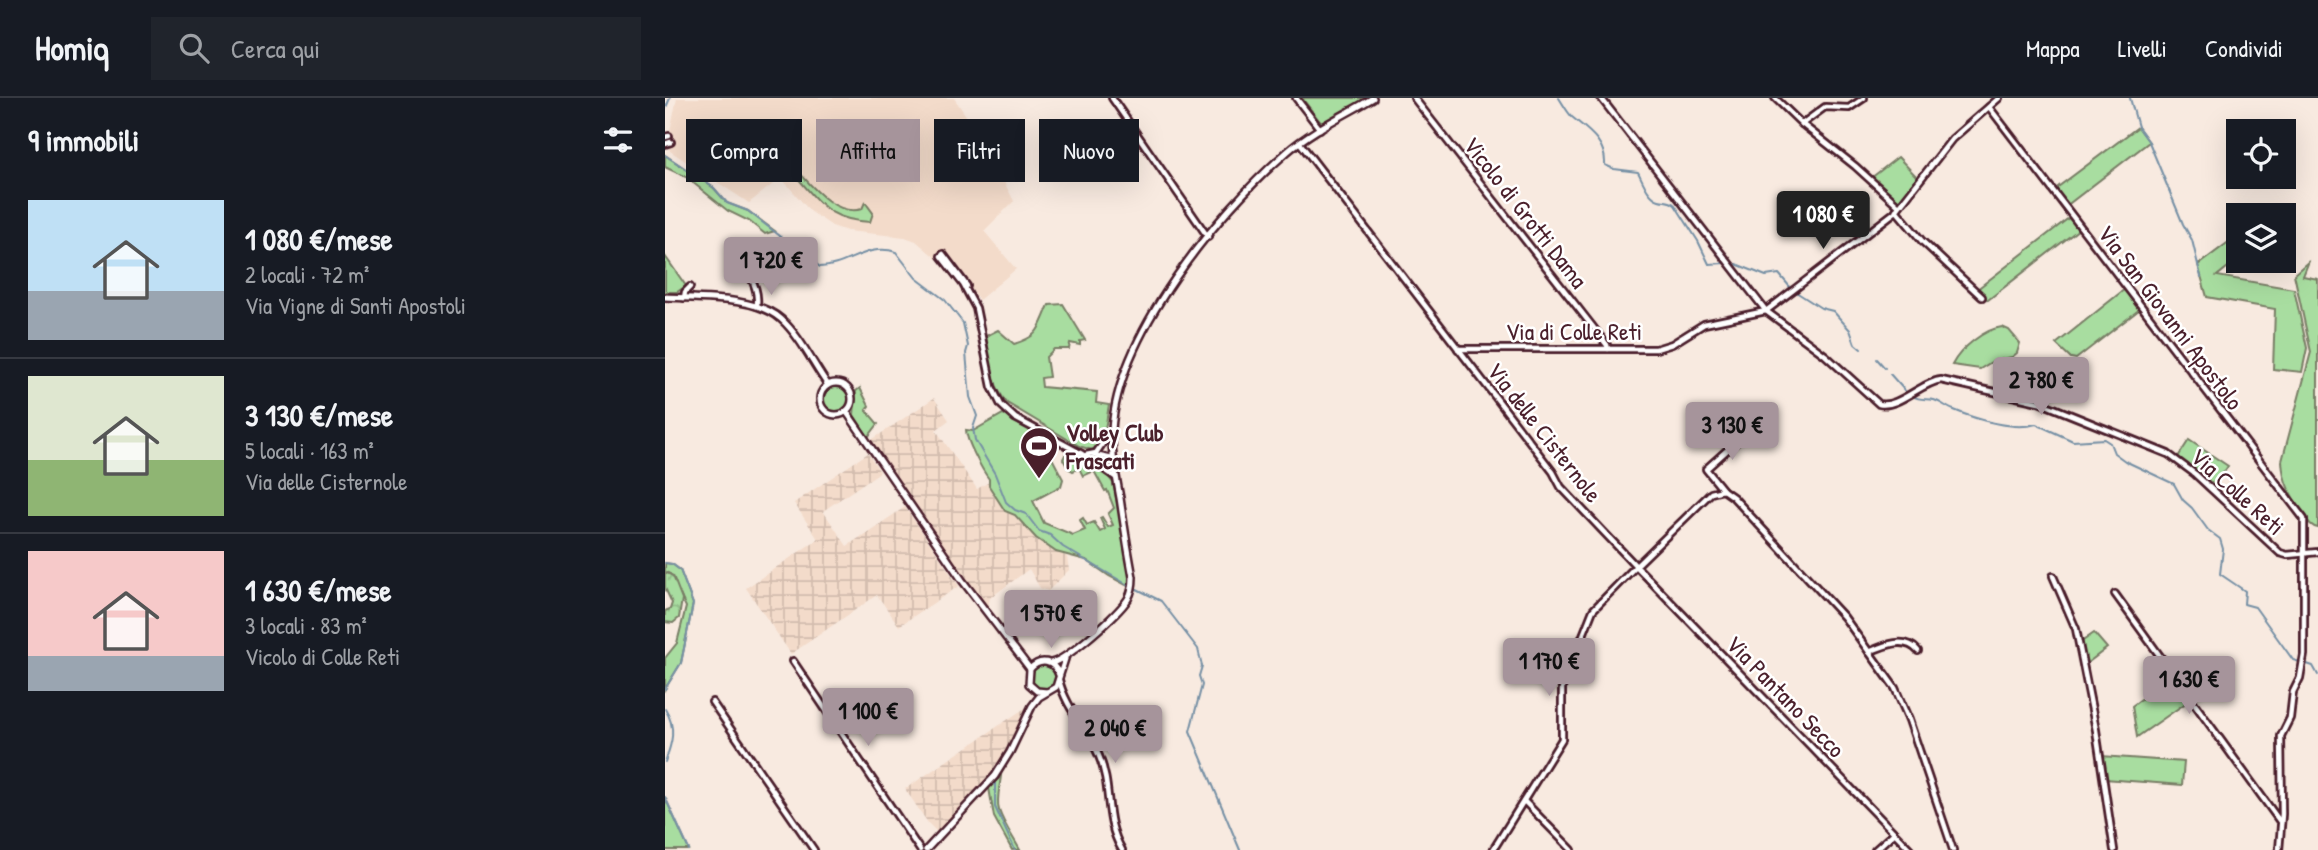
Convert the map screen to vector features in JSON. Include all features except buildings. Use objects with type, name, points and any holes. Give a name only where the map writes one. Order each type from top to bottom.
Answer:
[{"type":"main road","points":[[1030,669],[1041,662],[1051,663],[1065,659],[1120,609],[1132,592],[1133,577],[1116,477],[1112,429],[1121,382],[1136,346],[1167,291],[1235,202],[1286,153],[1373,98]]},
{"type":"main road","points":[[665,297],[757,306],[771,312],[785,323],[828,385]]},
{"type":"main road","points":[[840,383],[849,390],[852,402],[846,411],[833,415],[823,409],[820,396],[828,385],[840,383]]},
{"type":"main road","points":[[846,411],[962,580],[1030,669],[1032,706],[998,773],[926,850]]},
{"type":"main road","points":[[1032,706],[1056,687],[1065,659]]},
{"type":"main road","points":[[1051,663],[1057,669],[1059,678]]},
{"type":"main road","points":[[1029,684],[1037,691],[1047,692]]},
{"type":"street","points":[[1112,98],[1208,237]]},
{"type":"street","points":[[1296,98],[1320,130]]},
{"type":"street","name":"Vicolo di Grotti Dama","points":[[1414,98],[1574,301],[1608,349]]},
{"type":"street","points":[[1601,98],[1766,311],[1898,208],[1950,141],[2000,98]]},
{"type":"street","points":[[1775,98],[1802,124],[1855,166],[1898,208],[1922,241],[1982,297]]},
{"type":"street","points":[[1802,124],[1825,107],[1849,108],[1864,98]]},
{"type":"street","name":"Via San Giovanni Apostolo","points":[[1989,107],[2301,514],[2305,525],[2304,655],[2300,678],[2293,692],[2290,718],[2281,736],[2282,824],[2279,850]]},
{"type":"street","name":"Via delle Cisternole","points":[[1300,143],[1553,472],[1561,488],[1636,566]]},
{"type":"street","points":[[942,255],[964,280],[978,312],[992,387],[998,401],[1014,417],[1082,454],[1116,477]]},
{"type":"street","points":[[738,258],[757,288],[757,306]]},
{"type":"street","points":[[684,298],[690,287]]},
{"type":"street","name":"Via di Colle Reti","points":[[1458,349],[1663,347],[1704,324],[1766,311]]},
{"type":"street","name":"Via Colle Reti","points":[[1766,311],[1822,352],[1880,405],[1891,404],[1940,380],[2039,402],[2172,456],[2280,553],[2287,555],[2318,552]]},
{"type":"street","points":[[1090,455],[1102,447],[1112,429]]},
{"type":"street","points":[[1744,435],[1706,469],[1844,617],[1895,688],[1954,850]]},
{"type":"street","points":[[1082,454],[1103,455],[1114,459]]},
{"type":"street","points":[[1098,464],[1114,459]]},
{"type":"street","points":[[1493,850],[1562,739],[1562,688],[1593,610],[1711,493],[1723,490]]},
{"type":"street","name":"Via Pantano Secco","points":[[1636,566],[1911,850]]},
{"type":"street","points":[[2053,576],[2076,629],[2096,730],[2114,850]]},
{"type":"street","points":[[2115,594],[2282,824]]},
{"type":"street","points":[[1869,652],[1891,644],[1906,643],[1918,651]]},
{"type":"street","points":[[793,661],[920,850]]},
{"type":"street","points":[[1059,678],[1066,700],[1099,756],[1105,779],[1110,824],[1122,850]]},
{"type":"street","points":[[1047,692],[1058,694],[1066,700]]},
{"type":"street","points":[[712,702],[814,850]]},
{"type":"street","points":[[1524,802],[1572,850]]},
{"type":"street","points":[[1875,850],[1894,833]]},
{"type":"shaded area","points":[[677,98],[954,98],[968,119],[934,119],[934,182],[1004,182],[1014,201],[984,231],[1016,269],[979,300],[946,252],[937,259],[916,241],[905,237],[847,231],[832,226],[810,211],[785,182],[802,182],[802,119],[686,119],[686,162],[670,151],[665,133],[670,131]]},
{"type":"shaded area","points":[[717,182],[775,182],[749,203]]},
{"type":"shaded area","points":[[934,398],[949,420],[936,430],[977,489],[989,482],[1036,538],[1067,557],[1069,570],[1048,591],[1040,588],[1029,569],[990,598],[987,612],[870,441]]},
{"type":"shaded area","points":[[868,453],[880,472],[823,511],[847,546],[905,507],[959,586],[899,626],[877,595],[791,654],[746,588],[818,539],[794,503]]},
{"type":"shaded area","points":[[1028,706],[1007,753],[995,772],[937,832],[905,789]]},
{"type":"green space","points":[[1302,98],[1366,98],[1322,124]]},
{"type":"green space","points":[[2138,127],[2149,142],[2066,206],[2054,190]]},
{"type":"green space","points":[[665,155],[686,169],[686,177],[665,167]]},
{"type":"green space","points":[[1898,157],[1919,179],[1901,202],[1896,201],[1871,178]]},
{"type":"green space","points":[[802,175],[833,204],[852,210],[862,209],[865,202],[873,213],[870,222],[844,218],[819,202],[801,182]]},
{"type":"green space","points":[[692,182],[705,182],[727,203],[748,211],[775,231],[765,234],[749,221],[728,211]]},
{"type":"green space","points":[[2070,217],[2079,229],[1988,300],[1976,290]]},
{"type":"green space","points":[[2226,244],[2226,269],[2217,276],[2294,289],[2307,348],[2302,372],[2273,369],[2275,309],[2207,297],[2198,265]]},
{"type":"green space","points":[[665,256],[686,286],[677,292],[665,292]]},
{"type":"green space","points":[[2309,261],[2303,276],[2318,279],[2318,528],[2309,522],[2291,495],[2282,461],[2311,352],[2294,274]]},
{"type":"green space","points":[[2125,289],[2140,309],[2076,359],[2071,358],[2056,344]]},
{"type":"green space","points":[[1063,304],[1085,340],[1080,341],[1080,345],[1070,343],[1069,349],[1054,349],[1046,357],[1049,377],[1041,378],[1042,387],[1097,392],[1096,403],[1109,405],[1103,436],[1092,450],[1079,446],[1007,403],[994,380],[990,362],[986,336],[998,330],[1014,344],[1023,341],[1040,326],[1049,305]]},
{"type":"green space","points":[[2002,327],[2009,330],[2020,343],[2017,353],[2012,357],[1993,361],[1980,369],[1952,365],[1973,341]]},
{"type":"green space","points":[[836,385],[845,389],[849,398],[845,407],[836,411],[827,407],[823,398],[827,389]]},
{"type":"green space","points":[[860,388],[869,406],[866,410],[878,424],[868,437],[854,415],[856,391]]},
{"type":"green space","points":[[1003,414],[1039,435],[1051,454],[1046,457],[1047,460],[1052,458],[1063,479],[1061,486],[1033,501],[1044,523],[1073,535],[1085,530],[1080,520],[1083,518],[1087,525],[1094,522],[1100,532],[1105,529],[1100,518],[1102,517],[1108,527],[1113,525],[1108,514],[1114,508],[1107,490],[1105,491],[1094,471],[1083,476],[1079,468],[1073,471],[1068,468],[1063,459],[1067,451],[1105,472],[1113,483],[1130,567],[1130,587],[1086,560],[1056,552],[1036,538],[1015,515],[1005,511],[989,486],[989,479],[975,455],[966,430],[973,431]]},
{"type":"green space","points":[[2189,440],[2228,466],[2213,489],[2178,457]]},
{"type":"green space","points":[[665,563],[680,570],[693,604],[681,663],[665,689],[665,658],[677,643],[686,607],[670,574],[665,572]]},
{"type":"green space","points":[[665,572],[673,576],[682,599],[679,618],[673,623],[665,622],[665,611],[670,609],[672,603],[665,588]]},
{"type":"green space","points":[[2094,633],[2107,648],[2086,664],[2080,643]]},
{"type":"green space","points":[[1039,665],[1049,665],[1056,672],[1056,682],[1049,689],[1039,689],[1032,682],[1032,672]]},
{"type":"green space","points":[[2168,679],[2171,683],[2176,682],[2190,700],[2137,737],[2132,706]]},
{"type":"green space","points":[[2101,756],[2184,762],[2182,785],[2105,779]]},
{"type":"green space","points":[[1001,776],[999,810],[1020,850],[1012,850],[994,817],[989,788]]},
{"type":"green space","points":[[665,797],[689,850],[665,850]]},
{"type":"waterway","points":[[665,110],[670,98]]},
{"type":"waterway","points":[[1559,98],[1570,115],[1599,143],[1605,157],[1605,165],[1638,172],[1652,196],[1675,205],[1709,264],[1725,263]]},
{"type":"waterway","points":[[2130,98],[2138,127],[2149,142],[2192,240],[2201,277]]},
{"type":"waterway","points":[[665,155],[714,188],[727,203],[748,211],[820,267],[876,250],[896,252],[916,278],[945,300],[963,323],[968,346],[966,353],[970,397],[977,416],[973,428],[975,440],[995,474],[1006,502],[1015,510],[1026,514],[1039,531],[1050,535],[1063,547],[1128,585]]},
{"type":"waterway","points":[[1736,264],[1766,276],[1779,274],[1790,287]]},
{"type":"waterway","points":[[1796,292],[1821,308],[1833,311],[1850,330],[1855,344],[1861,349]]},
{"type":"waterway","points":[[1877,359],[1885,368]]},
{"type":"waterway","points":[[1890,374],[1906,392]]},
{"type":"waterway","points":[[1913,396],[1934,400],[1951,409],[1995,423],[2017,426],[2036,424],[2073,441],[2104,439],[2110,443],[2114,453],[2125,461],[2174,484],[2183,500],[2208,530],[2220,539],[2223,549],[2220,574],[2245,591],[2244,604],[2255,607],[2293,660],[2300,662]]},
{"type":"waterway","points":[[665,563],[680,570],[693,604],[681,663],[665,689]]},
{"type":"waterway","points":[[1137,589],[1161,601],[1198,649],[1202,685],[1190,731],[1240,850]]},
{"type":"waterway","points":[[2307,664],[2313,666],[2318,675]]},
{"type":"waterway","points":[[665,709],[672,729],[665,762]]},
{"type":"waterway","points":[[995,782],[995,807],[1015,850]]},
{"type":"waterway","points":[[665,797],[689,850]]},
{"type":"place","name":"Volley Club Frascati","points":[[1039,480]]}]
